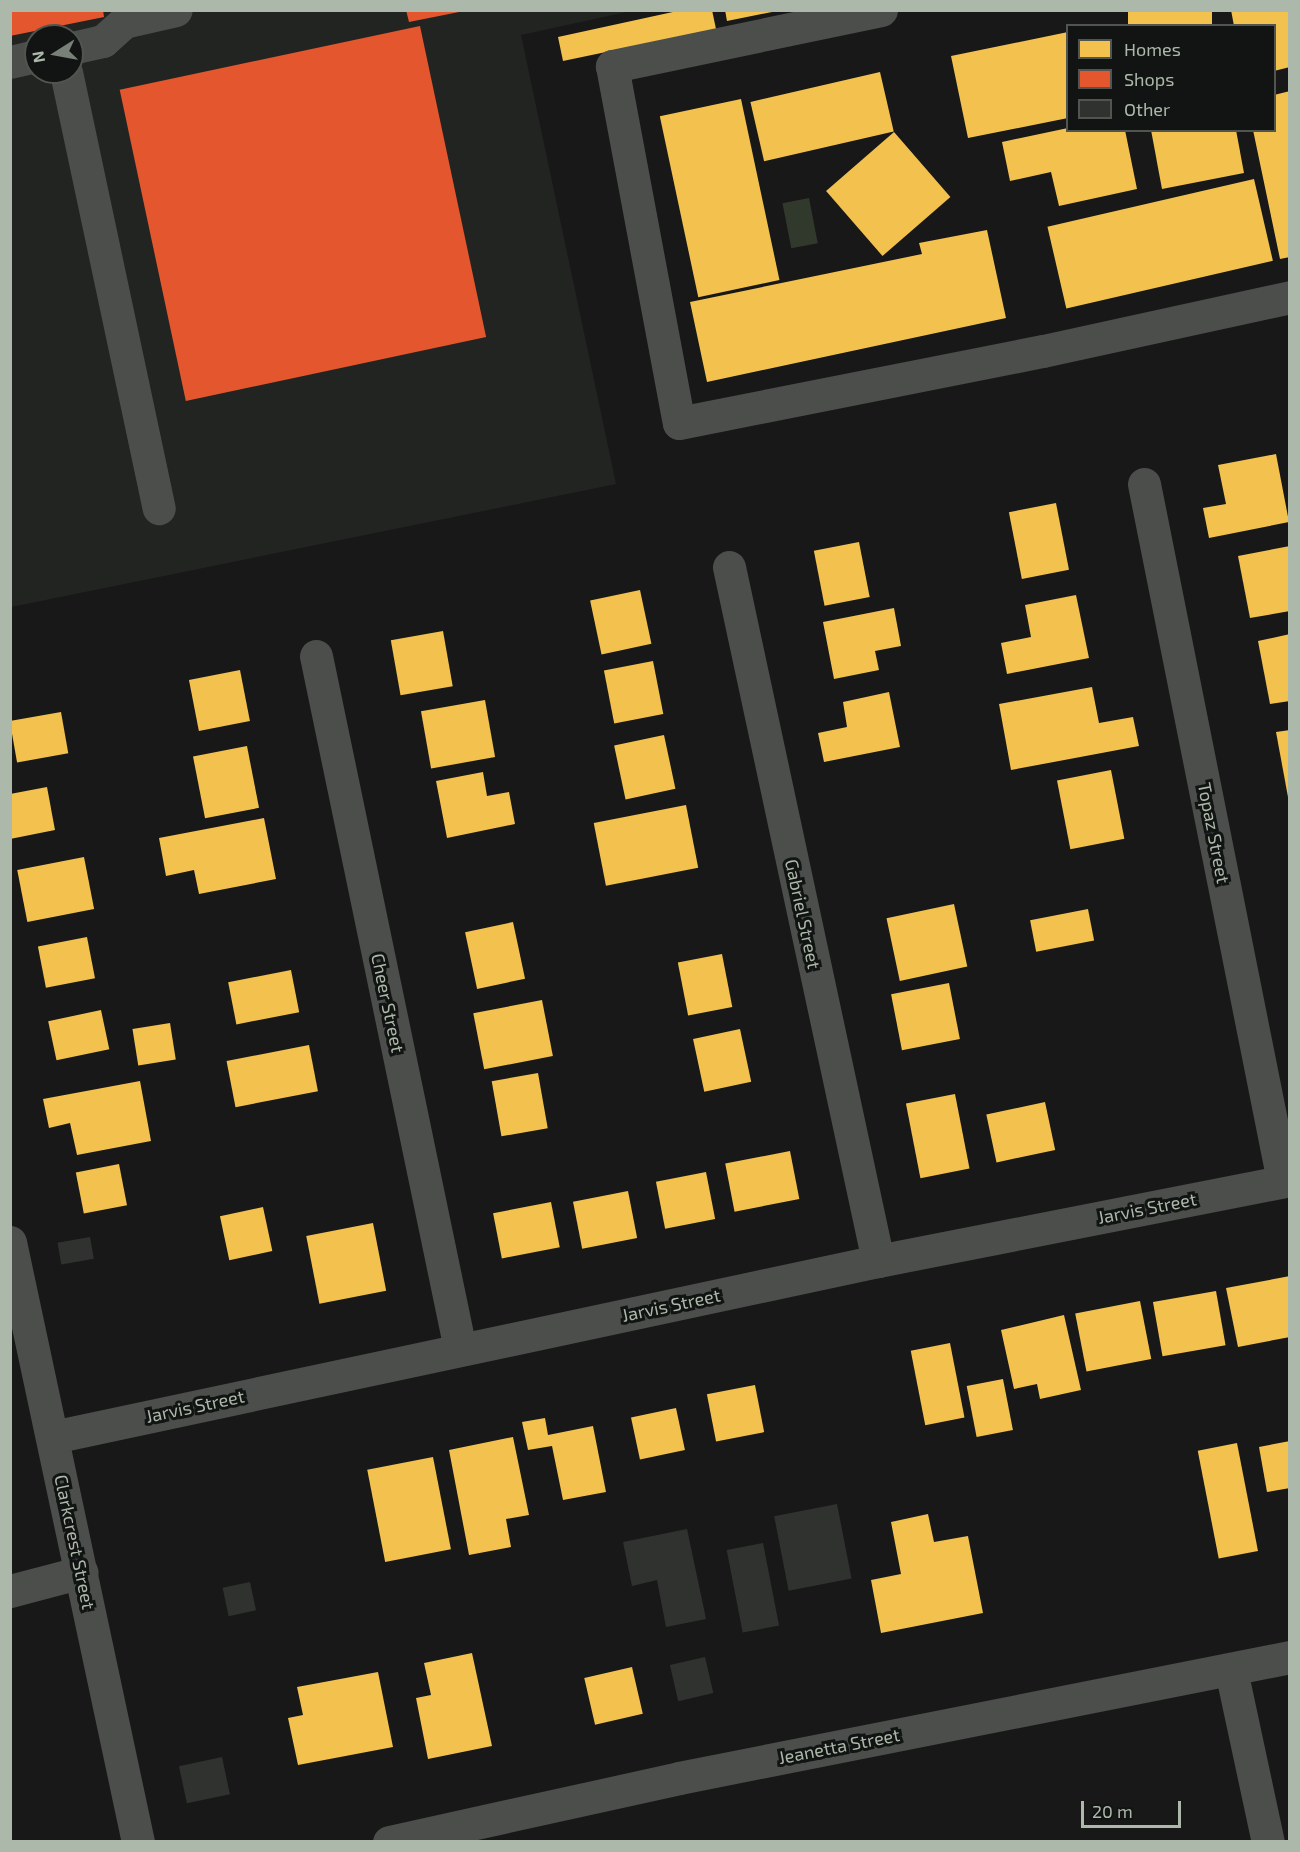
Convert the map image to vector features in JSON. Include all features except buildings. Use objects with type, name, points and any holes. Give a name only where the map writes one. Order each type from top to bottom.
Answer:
[{"type":"street","points":[[84,46],[104,42],[123,16],[176,10]]},
{"type":"street","points":[[881,10],[612,66],[679,423],[1043,351],[1290,297]]},
{"type":"street","points":[[69,84],[159,508]]},
{"type":"street","name":"Topaz Street","points":[[1144,484],[1286,1181]]},
{"type":"street","name":"Gabriel Street","points":[[729,567],[878,1261]]},
{"type":"street","name":"Cheer Street","points":[[316,656],[460,1349]]},
{"type":"street","name":"Jarvis Street","points":[[53,1437],[878,1261],[1286,1181]]},
{"type":"street","name":"Clarkcrest Street","points":[[10,1242],[21,1344],[53,1437],[138,1842]]},
{"type":"street","points":[[10,1591],[82,1572]]},
{"type":"street","name":"Jeanetta Street","points":[[389,1842],[679,1778],[1290,1657]]},
{"type":"street","points":[[1231,1670],[1268,1842]]},
{"type":"shaded area","points":[[11,11],[631,11],[521,35],[616,484],[11,607]]},
{"type":"shaded area","points":[[809,198],[818,243],[791,248],[782,203]]}]
